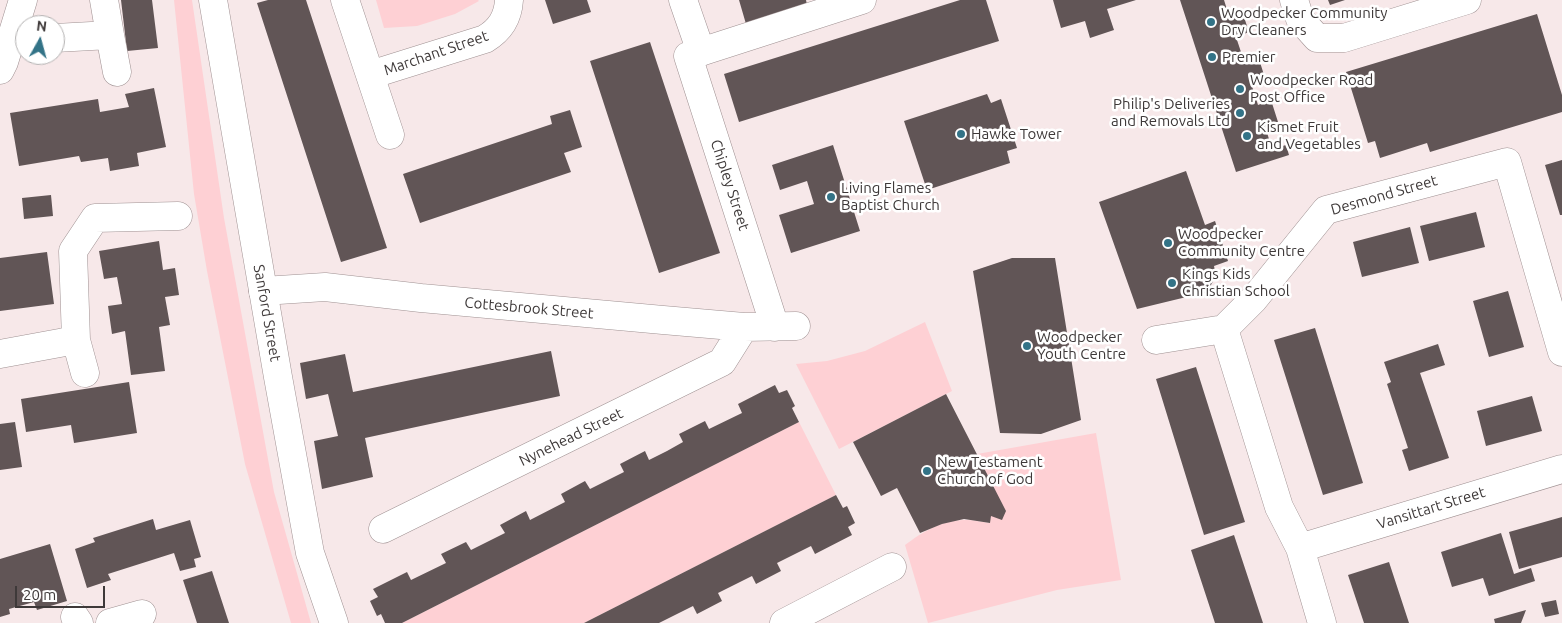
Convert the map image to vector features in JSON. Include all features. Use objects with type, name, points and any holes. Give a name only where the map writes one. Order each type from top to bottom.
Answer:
[{"type":"street","points":[[21,15],[23,0]]},
{"type":"street","points":[[104,0],[117,72]]},
{"type":"street","name":"Sanford Street","points":[[213,0],[310,553],[334,623]]},
{"type":"street","name":"Marchant Street","points":[[345,0],[390,135]]},
{"type":"street","name":"Marchant Street","points":[[370,75],[492,35],[502,23],[508,11],[508,0]]},
{"type":"street","points":[[683,0],[701,52],[862,0]]},
{"type":"street","points":[[1294,0],[1300,19],[1317,38],[1344,38],[1467,0]]},
{"type":"street","points":[[65,37],[110,35]]},
{"type":"street","points":[[0,70],[15,46]]},
{"type":"street","name":"Chipley Street","points":[[701,52],[688,56],[785,326]]},
{"type":"street","name":"Desmond Street","points":[[1224,329],[1254,299],[1326,210],[1507,162],[1562,352]]},
{"type":"street","points":[[85,373],[76,340],[73,251],[95,218],[178,216]]},
{"type":"street","name":"Cottesbrook Street","points":[[263,291],[325,287],[421,298],[744,327],[785,326]]},
{"type":"street","name":"Nynehead Street","points":[[383,529],[722,362],[744,327]]},
{"type":"street","points":[[1156,340],[1224,329],[1279,507],[1300,548],[1322,623]]},
{"type":"street","points":[[0,354],[76,340]]},
{"type":"street","name":"Vansittart Street","points":[[1300,548],[1562,468]]},
{"type":"street","points":[[784,623],[892,567]]},
{"type":"street","points":[[110,623],[142,614]]},
{"type":"shaded area","points":[[174,0],[192,0],[224,218],[274,492],[311,623],[291,623],[245,464],[207,271],[194,194]]},
{"type":"shaded area","points":[[376,0],[479,1],[455,14],[417,26],[384,28]]},
{"type":"shaded area","points":[[925,322],[952,391],[839,449],[796,364],[827,361],[865,351]]},
{"type":"shaded area","points":[[799,422],[836,495],[584,623],[402,623]]},
{"type":"shaded area","points":[[1096,433],[1121,580],[1057,590],[928,623],[905,545],[926,531],[942,524],[958,520],[989,523],[991,516],[977,454]]},
{"type":"building","points":[[121,0],[152,0],[158,48],[127,51]]},
{"type":"building","points":[[268,0],[306,0],[387,248],[341,262],[257,3]]},
{"type":"building","points":[[545,0],[587,0],[591,12],[553,24]]},
{"type":"building","points":[[739,0],[806,0],[807,5],[746,24]]},
{"type":"building","points":[[960,0],[986,0],[999,41],[739,122],[724,74]]},
{"type":"building","points":[[1053,0],[1136,0],[1107,9],[1114,30],[1090,38],[1085,21],[1061,28]]},
{"type":"building","points":[[1180,0],[1224,0],[1229,16],[1242,11],[1249,32],[1236,37],[1244,61],[1258,56],[1265,78],[1251,83],[1258,105],[1271,100],[1278,122],[1265,126],[1272,149],[1286,145],[1289,155],[1236,172]]},
{"type":"building","points":[[1328,0],[1345,0],[1330,5]]},
{"type":"building","points":[[1537,14],[1562,95],[1562,112],[1430,152],[1427,143],[1380,158],[1375,141],[1368,143],[1346,72]]},
{"type":"building","points":[[650,42],[720,253],[659,273],[590,61]]},
{"type":"building","points":[[154,88],[166,147],[137,153],[139,166],[110,171],[108,158],[81,162],[79,156],[19,166],[10,113],[98,99],[100,112],[129,107],[125,94]]},
{"type":"building","name":"Hawke Tower","points":[[987,94],[991,103],[1001,99],[1017,148],[1007,151],[1010,163],[927,190],[904,121]]},
{"type":"building","points":[[570,110],[582,147],[564,153],[571,172],[420,223],[403,174],[552,124],[550,116]]},
{"type":"building","name":"Living Flames Baptist Church","points":[[833,145],[860,231],[791,253],[779,215],[814,204],[807,181],[780,190],[772,165]]},
{"type":"building","points":[[1562,160],[1562,215],[1560,215],[1545,165]]},
{"type":"building","name":"Woodpecker Community Centre","points":[[1186,171],[1205,225],[1215,221],[1228,261],[1214,266],[1216,276],[1207,292],[1137,309],[1099,202]]},
{"type":"building","points":[[51,195],[53,216],[24,219],[22,198]]},
{"type":"building","points":[[1476,212],[1485,247],[1429,261],[1420,226]]},
{"type":"building","points":[[1410,227],[1419,263],[1362,277],[1353,242]]},
{"type":"building","points":[[159,241],[163,270],[175,268],[179,295],[165,297],[170,325],[159,327],[165,371],[131,375],[125,331],[112,334],[108,306],[122,304],[117,277],[104,279],[99,251]]},
{"type":"building","points":[[47,252],[54,304],[0,311],[0,258]]},
{"type":"building","name":"Woodpecker Youth Centre","points":[[1012,258],[1055,258],[1081,420],[1041,434],[1000,433],[973,271]]},
{"type":"building","points":[[1508,291],[1524,347],[1489,357],[1473,301]]},
{"type":"building","points":[[1315,328],[1363,483],[1323,495],[1274,340]]},
{"type":"building","points":[[1438,344],[1445,365],[1420,373],[1449,458],[1409,471],[1402,450],[1408,448],[1387,384],[1391,382],[1384,362]]},
{"type":"building","points":[[551,351],[560,396],[365,438],[373,477],[322,489],[314,441],[338,436],[328,394],[306,399],[300,363],[345,354],[353,392]]},
{"type":"building","points":[[1196,367],[1245,522],[1204,535],[1156,379]]},
{"type":"building","points":[[129,382],[137,433],[74,443],[71,425],[26,432],[21,399]]},
{"type":"building","points":[[775,385],[779,393],[787,390],[795,406],[792,408],[799,422],[402,623],[385,623],[381,614],[377,616],[370,601],[378,597],[373,589],[407,572],[411,580],[446,563],[441,554],[466,542],[471,550],[505,533],[500,525],[526,511],[530,520],[565,502],[561,494],[585,481],[590,489],[624,472],[620,464],[645,451],[649,460],[667,451],[683,442],[679,434],[705,421],[709,429],[742,413],[738,404]]},
{"type":"building","name":"New Testament Church of God","points":[[946,394],[1006,511],[1002,520],[991,516],[990,523],[964,519],[942,524],[920,533],[897,488],[881,496],[853,442]]},
{"type":"building","points":[[1532,396],[1542,431],[1486,446],[1477,411]]},
{"type":"building","points":[[15,422],[22,467],[0,470],[0,424]]},
{"type":"building","points":[[836,495],[843,508],[847,506],[855,523],[848,527],[852,535],[815,554],[811,546],[777,563],[781,571],[756,584],[752,576],[718,593],[722,601],[697,614],[693,606],[659,623],[584,623]]},
{"type":"building","points":[[1562,517],[1562,557],[1519,569],[1509,532]]},
{"type":"building","points":[[153,519],[156,530],[190,520],[201,557],[194,559],[196,567],[180,571],[174,553],[108,574],[111,580],[87,588],[75,549],[95,542],[93,538]]},
{"type":"building","points":[[1501,533],[1514,574],[1531,568],[1535,581],[1489,596],[1483,578],[1452,587],[1441,552]]},
{"type":"building","points":[[1234,535],[1263,623],[1215,623],[1191,550]]},
{"type":"building","points":[[50,544],[67,601],[37,610],[34,602],[9,609],[10,614],[0,617],[0,559]]},
{"type":"building","points":[[1389,562],[1409,623],[1364,623],[1348,575]]},
{"type":"building","points":[[212,571],[229,623],[197,623],[183,580]]},
{"type":"building","points":[[1556,600],[1559,614],[1545,617],[1541,603]]},
{"type":"building","points":[[1526,610],[1521,623],[1495,623],[1494,619]]},
{"type":"place","name":"Woodpecker Community Dry Cleaners","points":[[1211,22]]},
{"type":"place","name":"Premier","points":[[1212,57]]},
{"type":"place","name":"Woodpecker Road Post Office","points":[[1240,89]]},
{"type":"place","name":"Philip's Deliveries and Removals Ltd","points":[[1240,113]]},
{"type":"place","name":"Hawke Tower","points":[[961,134]]},
{"type":"place","name":"Kismet Fruit and Vegetables","points":[[1247,136]]},
{"type":"place","name":"Living Flames Baptist Church","points":[[831,197]]},
{"type":"place","name":"Woodpecker Community Centre","points":[[1168,243]]},
{"type":"place","name":"Kings Kids Christian School","points":[[1172,283]]},
{"type":"place","name":"Woodpecker Youth Centre","points":[[1027,346]]},
{"type":"place","name":"New Testament Church of God","points":[[927,471]]}]
